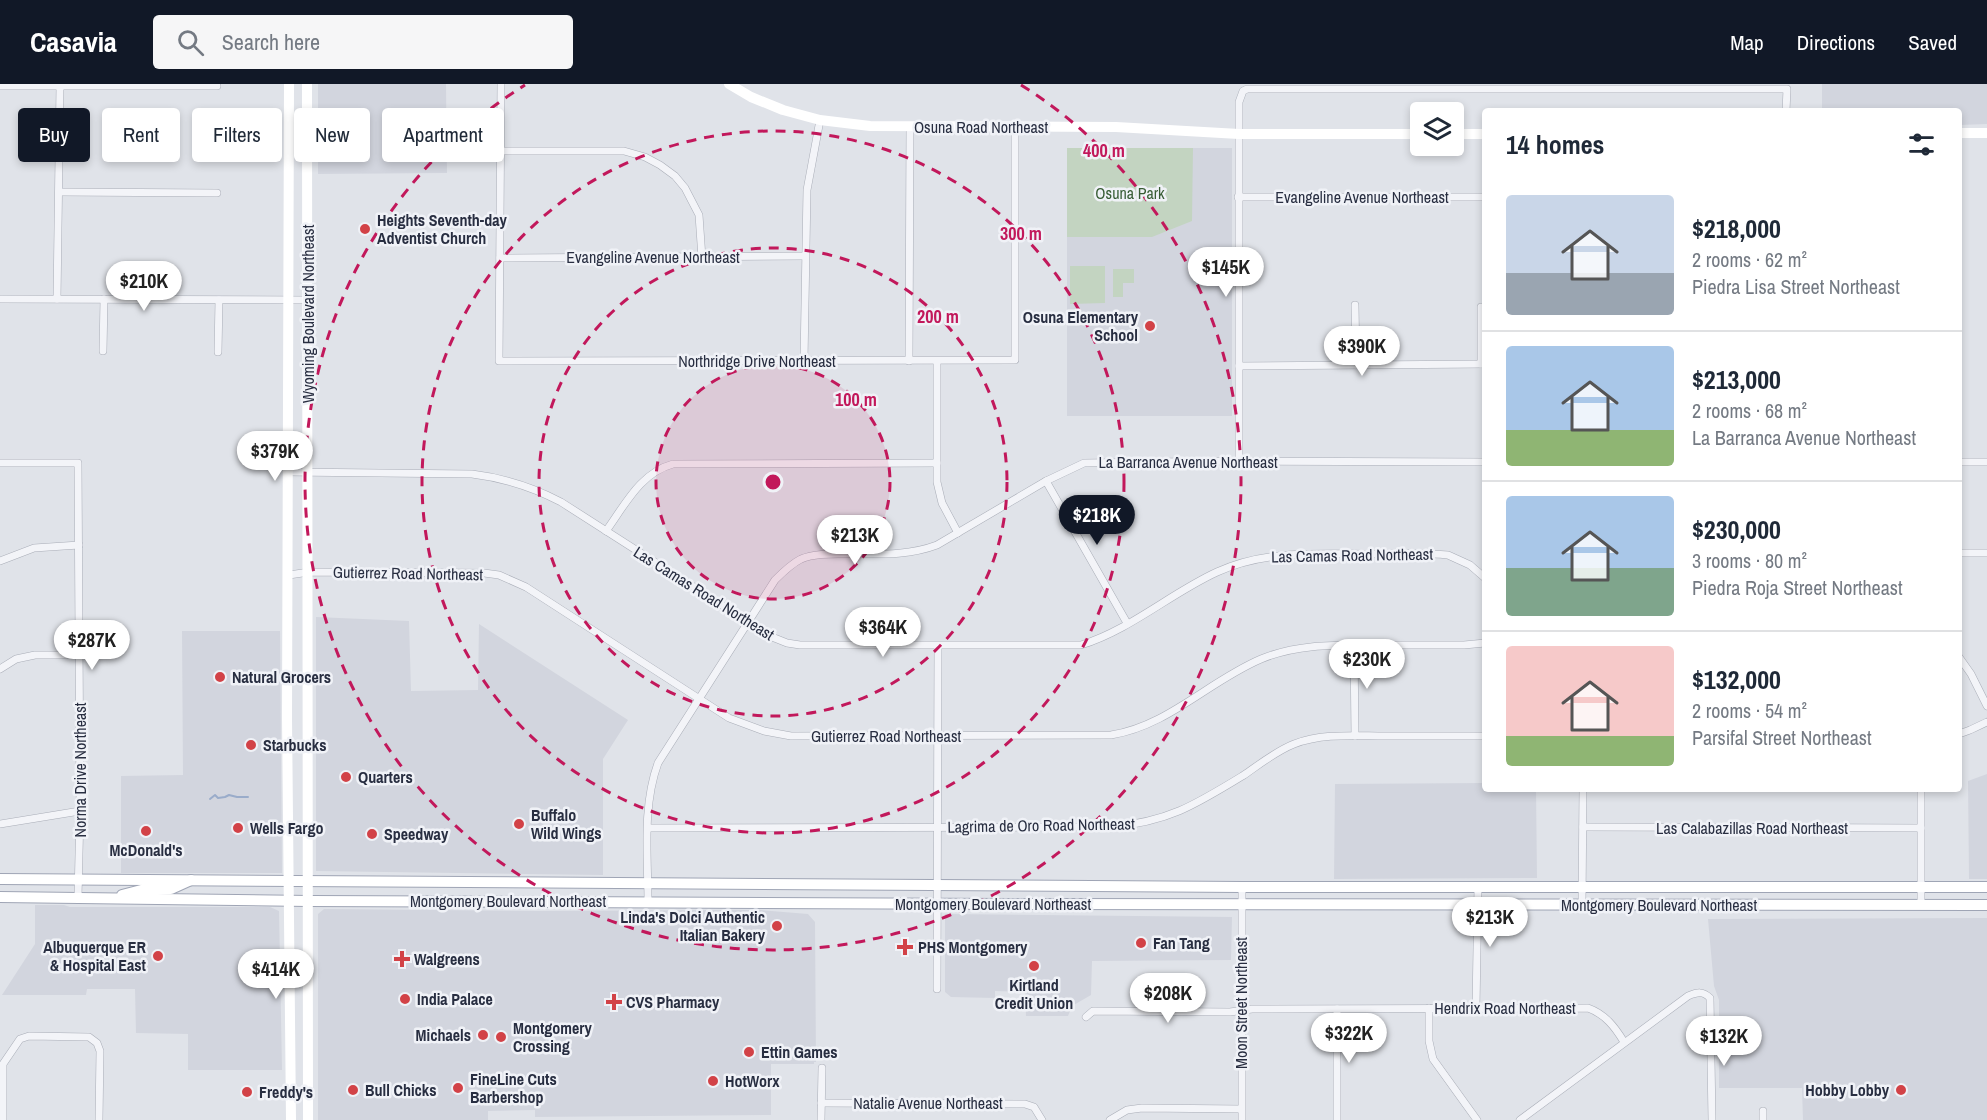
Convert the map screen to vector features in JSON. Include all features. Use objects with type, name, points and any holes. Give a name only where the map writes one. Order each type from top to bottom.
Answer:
[{"type":"main road","name":"Wyoming Boulevard Northeast","points":[[289,84],[288,880],[291,1120]]},
{"type":"main road","name":"Wyoming Boulevard Northeast","points":[[308,84],[308,1120]]},
{"type":"main road","name":"Osuna Road Northeast","points":[[729,84],[751,97],[783,110],[820,120],[870,126],[1116,127],[1239,134],[1410,134]]},
{"type":"main road","points":[[1464,134],[1482,134]]},
{"type":"main road","points":[[1962,134],[1987,134]]},
{"type":"main road","name":"Montgomery Boulevard Northeast","points":[[0,879],[1242,887],[1987,887]]},
{"type":"main road","points":[[107,898],[145,889],[171,889],[192,880]]},
{"type":"main road","name":"Montgomery Boulevard Northeast","points":[[0,897],[309,901],[1242,905],[1987,905]]},
{"type":"street","points":[[501,84],[501,108]]},
{"type":"street","points":[[0,86],[217,86]]},
{"type":"street","points":[[57,299],[60,86]]},
{"type":"street","points":[[1239,462],[1238,196],[1240,96],[1243,91],[1247,89],[1787,90],[1786,108]]},
{"type":"street","points":[[804,361],[807,190],[820,120]]},
{"type":"street","points":[[909,361],[910,126]]},
{"type":"street","name":"Northridge Drive Northeast","points":[[500,258],[499,361],[1015,360],[1015,127]]},
{"type":"street","points":[[504,151],[624,151],[645,157],[660,165],[675,176],[685,188],[699,215],[702,258]]},
{"type":"street","points":[[500,258],[501,162]]},
{"type":"street","points":[[59,192],[217,193]]},
{"type":"street","name":"Evangeline Avenue Northeast","points":[[1238,196],[1482,197]]},
{"type":"street","name":"Evangeline Avenue Northeast","points":[[500,258],[806,256]]},
{"type":"street","points":[[0,299],[307,300]]},
{"type":"street","points":[[104,299],[104,351]]},
{"type":"street","points":[[218,352],[219,300]]},
{"type":"street","points":[[1355,305],[1356,364]]},
{"type":"street","points":[[1481,307],[1482,336]]},
{"type":"street","points":[[937,361],[937,482],[942,503],[958,533]]},
{"type":"street","points":[[1239,366],[1482,364]]},
{"type":"street","name":"La Barranca Avenue Northeast","points":[[648,902],[648,801],[658,763],[775,580],[786,569],[803,558],[825,554],[908,554],[937,545],[1046,481],[1072,467],[1084,464],[1482,462]]},
{"type":"street","points":[[1962,462],[1987,462]]},
{"type":"street","name":"Norma Drive Northeast","points":[[0,463],[78,463],[80,812],[78,897]]},
{"type":"street","points":[[606,531],[647,476],[662,467],[673,464],[937,463]]},
{"type":"street","name":"Las Camas Road Northeast","points":[[289,472],[452,472],[494,477],[546,494],[772,637],[800,645],[1081,645],[1127,623],[1215,573],[1236,564],[1281,554],[1448,555],[1470,565],[1482,575]]},
{"type":"street","points":[[1046,481],[1127,623]]},
{"type":"street","points":[[0,561],[34,548],[79,544]]},
{"type":"street","points":[[1962,553],[1987,553]]},
{"type":"street","name":"Gutierrez Road Northeast","points":[[289,575],[309,572],[466,572],[499,575],[526,587],[729,718],[778,734],[1097,736],[1126,733],[1140,729],[1165,716],[1233,672],[1264,658],[1305,647],[1482,643]]},
{"type":"street","points":[[1354,645],[1354,736]]},
{"type":"street","points":[[937,989],[938,646]]},
{"type":"street","points":[[0,669],[16,659],[35,655],[79,655]]},
{"type":"street","points":[[1962,661],[1987,706]]},
{"type":"street","points":[[1962,733],[1987,722]]},
{"type":"street","name":"Lagrima de Oro Road Northeast","points":[[648,828],[1110,827],[1149,822],[1199,803],[1293,745],[1323,737],[1482,736]]},
{"type":"street","points":[[1582,905],[1583,792]]},
{"type":"street","points":[[1921,792],[1921,904]]},
{"type":"street","points":[[0,824],[80,812]]},
{"type":"street","name":"Las Calabazillas Road Northeast","points":[[1582,827],[1921,828]]},
{"type":"street","name":"Moon Street Northeast","points":[[1242,887],[1242,1120]]},
{"type":"street","points":[[1476,1008],[1478,887]]},
{"type":"street","points":[[1520,1120],[1624,1042],[1697,992],[1705,993],[1710,998],[1712,1014],[1712,1120]]},
{"type":"street","points":[[1430,1008],[1429,1041],[1433,1059],[1477,1120]]},
{"type":"street","name":"Hendrix Road Northeast","points":[[1086,1017],[1093,1011],[1230,1012],[1241,1010],[1588,1008],[1608,1019],[1624,1042]]},
{"type":"street","points":[[1337,1009],[1337,1120]]},
{"type":"street","points":[[3,1120],[3,1064],[20,1039],[29,1035],[89,1037],[97,1043],[100,1051],[99,1120]]},
{"type":"street","points":[[821,1120],[822,1068]]},
{"type":"street","name":"Natalie Avenue Northeast","points":[[822,1103],[1025,1104],[1034,1107],[1042,1120]]},
{"type":"street","points":[[1110,1120],[1127,1110],[1142,1108],[1241,1109]]},
{"type":"street","points":[[1763,1111],[1763,1120]]},
{"type":"shaded area","points":[[318,84],[446,84],[446,108],[382,108],[382,162],[447,162],[447,173],[318,174],[318,162],[370,162],[370,108],[318,108]]},
{"type":"shaded area","points":[[1822,84],[1987,84],[1987,124],[1962,125],[1962,108],[1822,108]]},
{"type":"shaded area","name":"Osuna Elementary School","points":[[1067,148],[1232,148],[1232,416],[1067,416]]},
{"type":"shaded area","points":[[316,617],[409,621],[411,691],[478,690],[479,624],[628,720],[603,759],[603,875],[316,871]]},
{"type":"shaded area","points":[[182,631],[280,631],[282,873],[121,873],[121,776],[183,775]]},
{"type":"shaded area","points":[[1987,774],[1987,879],[1969,879],[1968,781]]},
{"type":"shaded area","points":[[1482,783],[1482,792],[1536,792],[1537,878],[1334,879],[1335,784]]},
{"type":"shaded area","points":[[35,905],[270,907],[279,911],[282,1070],[188,1070],[188,1034],[136,1033],[135,989],[87,989],[86,995],[2,995],[35,944]]},
{"type":"shaded area","points":[[324,909],[760,910],[808,914],[815,922],[816,1062],[814,1064],[771,1064],[771,1115],[535,1117],[535,1110],[488,1111],[488,1120],[318,1120],[318,914]]},
{"type":"shaded area","points":[[945,914],[1232,917],[1231,960],[1092,961],[1091,995],[1072,1006],[1068,1016],[1026,1016],[1025,992],[995,991],[995,998],[951,997],[945,992]]},
{"type":"shaded area","points":[[1987,918],[1987,1120],[1803,1120],[1802,1088],[1719,1088],[1719,1000],[1714,986],[1708,919]]},
{"type":"green space","name":"Osuna Park","points":[[1067,148],[1193,148],[1192,221],[1152,237],[1067,237]]},
{"type":"green space","points":[[1070,266],[1105,266],[1105,303],[1070,304]]},
{"type":"green space","points":[[1113,269],[1134,269],[1134,283],[1123,283],[1123,297],[1113,297]]},
{"type":"waterway","points":[[210,799],[215,795],[218,798],[229,795],[248,797]]},
{"type":"place","name":"Heights Seventh-day Adventist Church","points":[[365,229]]},
{"type":"place","name":"Osuna Elementary School","points":[[1150,326]]},
{"type":"place","name":"Natural Grocers","points":[[220,677]]},
{"type":"place","name":"Starbucks","points":[[251,745]]},
{"type":"place","name":"Quarters","points":[[346,777]]},
{"type":"place","name":"Buffalo Wild Wings","points":[[519,824]]},
{"type":"place","name":"Wells Fargo","points":[[238,828]]},
{"type":"place","name":"McDonald's","points":[[146,831]]},
{"type":"place","name":"Speedway","points":[[372,834]]},
{"type":"place","name":"Linda's Dolci Authentic Italian Bakery","points":[[777,926]]},
{"type":"place","name":"Fan Tang","points":[[1141,943]]},
{"type":"place","name":"PHS Montgomery","points":[[905,947]]},
{"type":"place","name":"Albuquerque ER & Hospital East","points":[[158,956]]},
{"type":"place","name":"Walgreens","points":[[402,959]]},
{"type":"place","name":"Kirtland Credit Union","points":[[1034,966]]},
{"type":"place","name":"India Palace","points":[[405,999]]},
{"type":"place","name":"CVS Pharmacy","points":[[614,1002]]},
{"type":"place","name":"Michaels","points":[[483,1035]]},
{"type":"place","name":"Montgomery Crossing","points":[[501,1037]]},
{"type":"place","name":"Ettin Games","points":[[749,1052]]},
{"type":"place","name":"HotWorx","points":[[713,1081]]},
{"type":"place","name":"FineLine Cuts Barbershop","points":[[458,1088]]},
{"type":"place","name":"Bull Chicks","points":[[353,1090]]},
{"type":"place","name":"Hobby Lobby","points":[[1901,1090]]},
{"type":"place","name":"Freddy's","points":[[247,1092]]}]
